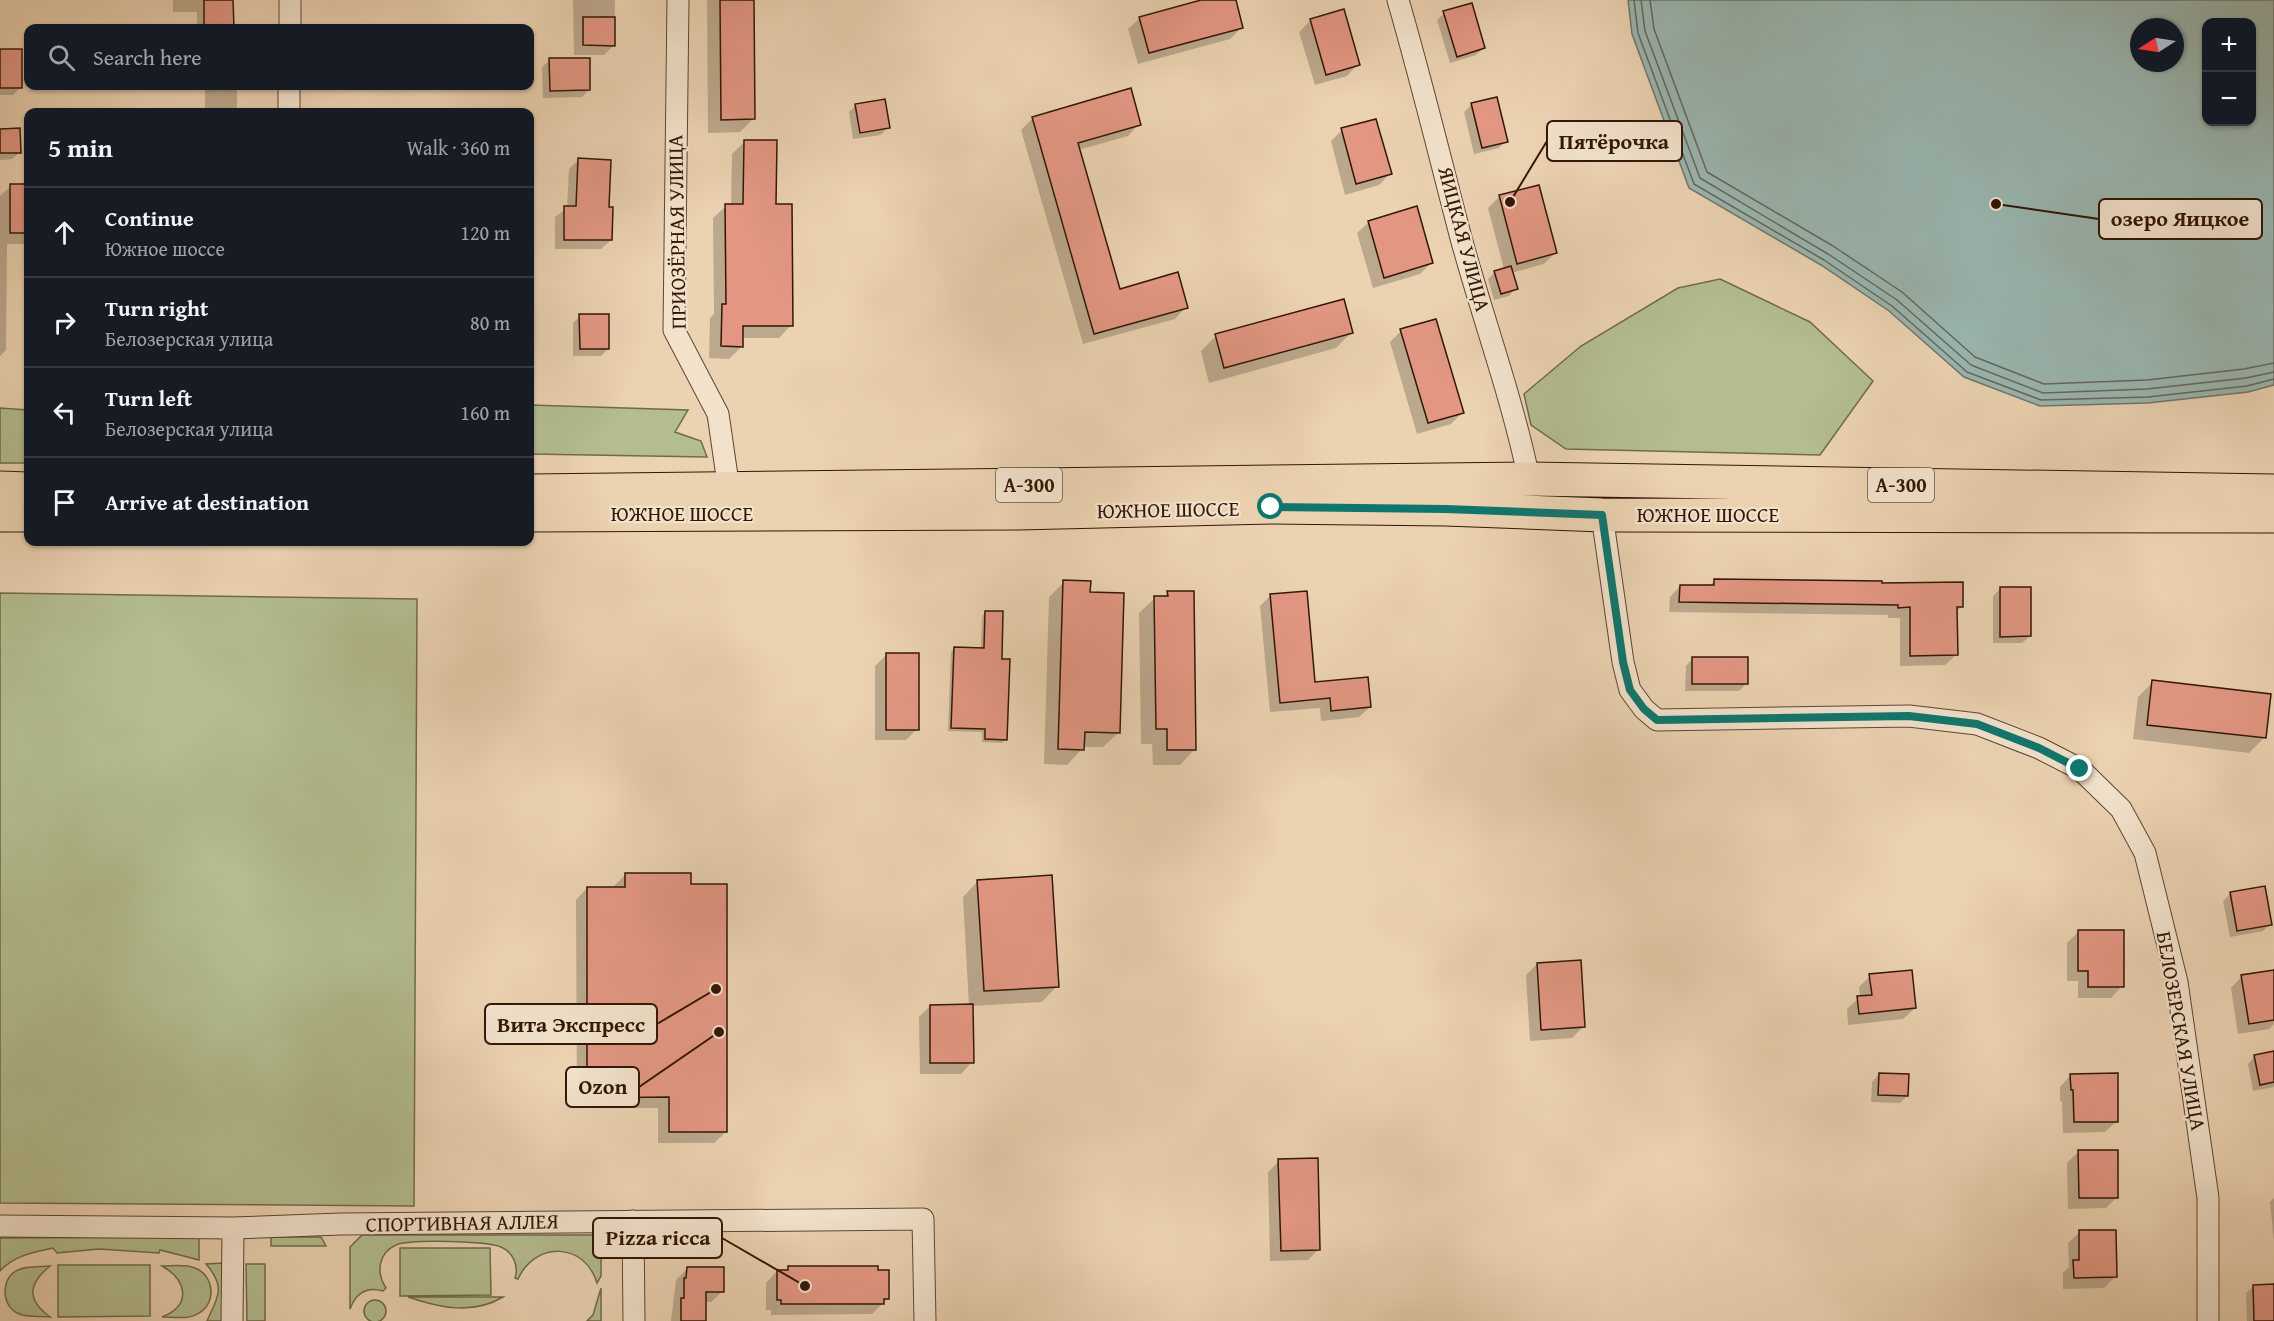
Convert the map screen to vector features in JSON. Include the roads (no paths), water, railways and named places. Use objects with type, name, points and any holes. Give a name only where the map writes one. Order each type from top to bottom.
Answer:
[{"type":"main road","name":"ЮЖНОЕ ШОССЕ","points":[[534,491],[1529,479],[2274,490]]},
{"type":"main road","points":[[0,488],[24,489]]},
{"type":"main road","name":"ЮЖНОЕ ШОССЕ","points":[[534,515],[1018,513],[1271,507],[1446,509],[1602,515],[2274,516]]},
{"type":"main road","points":[[0,515],[24,515]]},
{"type":"street","points":[[290,0],[290,24]]},
{"type":"street","name":"ПРИОЗЁРНАЯ УЛИЦА","points":[[678,0],[674,330],[718,414],[729,489]]},
{"type":"street","name":"ЯИЦКАЯ УЛИЦА","points":[[1398,0],[1425,90],[1462,239],[1518,427],[1529,479]]},
{"type":"street","points":[[289,90],[289,108]]},
{"type":"street","name":"БЕЛОЗЕРСКАЯ УЛИЦА","points":[[1602,515],[1623,662],[1630,690],[1644,709],[1657,720],[1909,716],[1977,724],[2039,748],[2080,769],[2121,809],[2145,853],[2177,982],[2208,1198],[2208,1321]]},
{"type":"street","name":"СПОРТИВНАЯ АЛЛЕЯ","points":[[0,1226],[233,1228],[341,1224],[923,1219],[925,1321]]},
{"type":"street","points":[[633,1221],[634,1321]]},
{"type":"street","points":[[232,1321],[233,1228]]},
{"type":"water","points":[[1628,0],[2274,0],[2274,385],[2248,392],[2148,403],[2040,406],[1964,377],[1889,311],[1821,265],[1689,188],[1632,34]]},
{"type":"place","name":"Пятёрочка","points":[[1510,202]]},
{"type":"place","name":"озеро Яицкое","points":[[1996,204]]},
{"type":"place","name":"Вита Экспресс","points":[[716,989]]},
{"type":"place","name":"Ozon","points":[[719,1032]]},
{"type":"place","name":"Pizza ricca","points":[[805,1286]]}]
